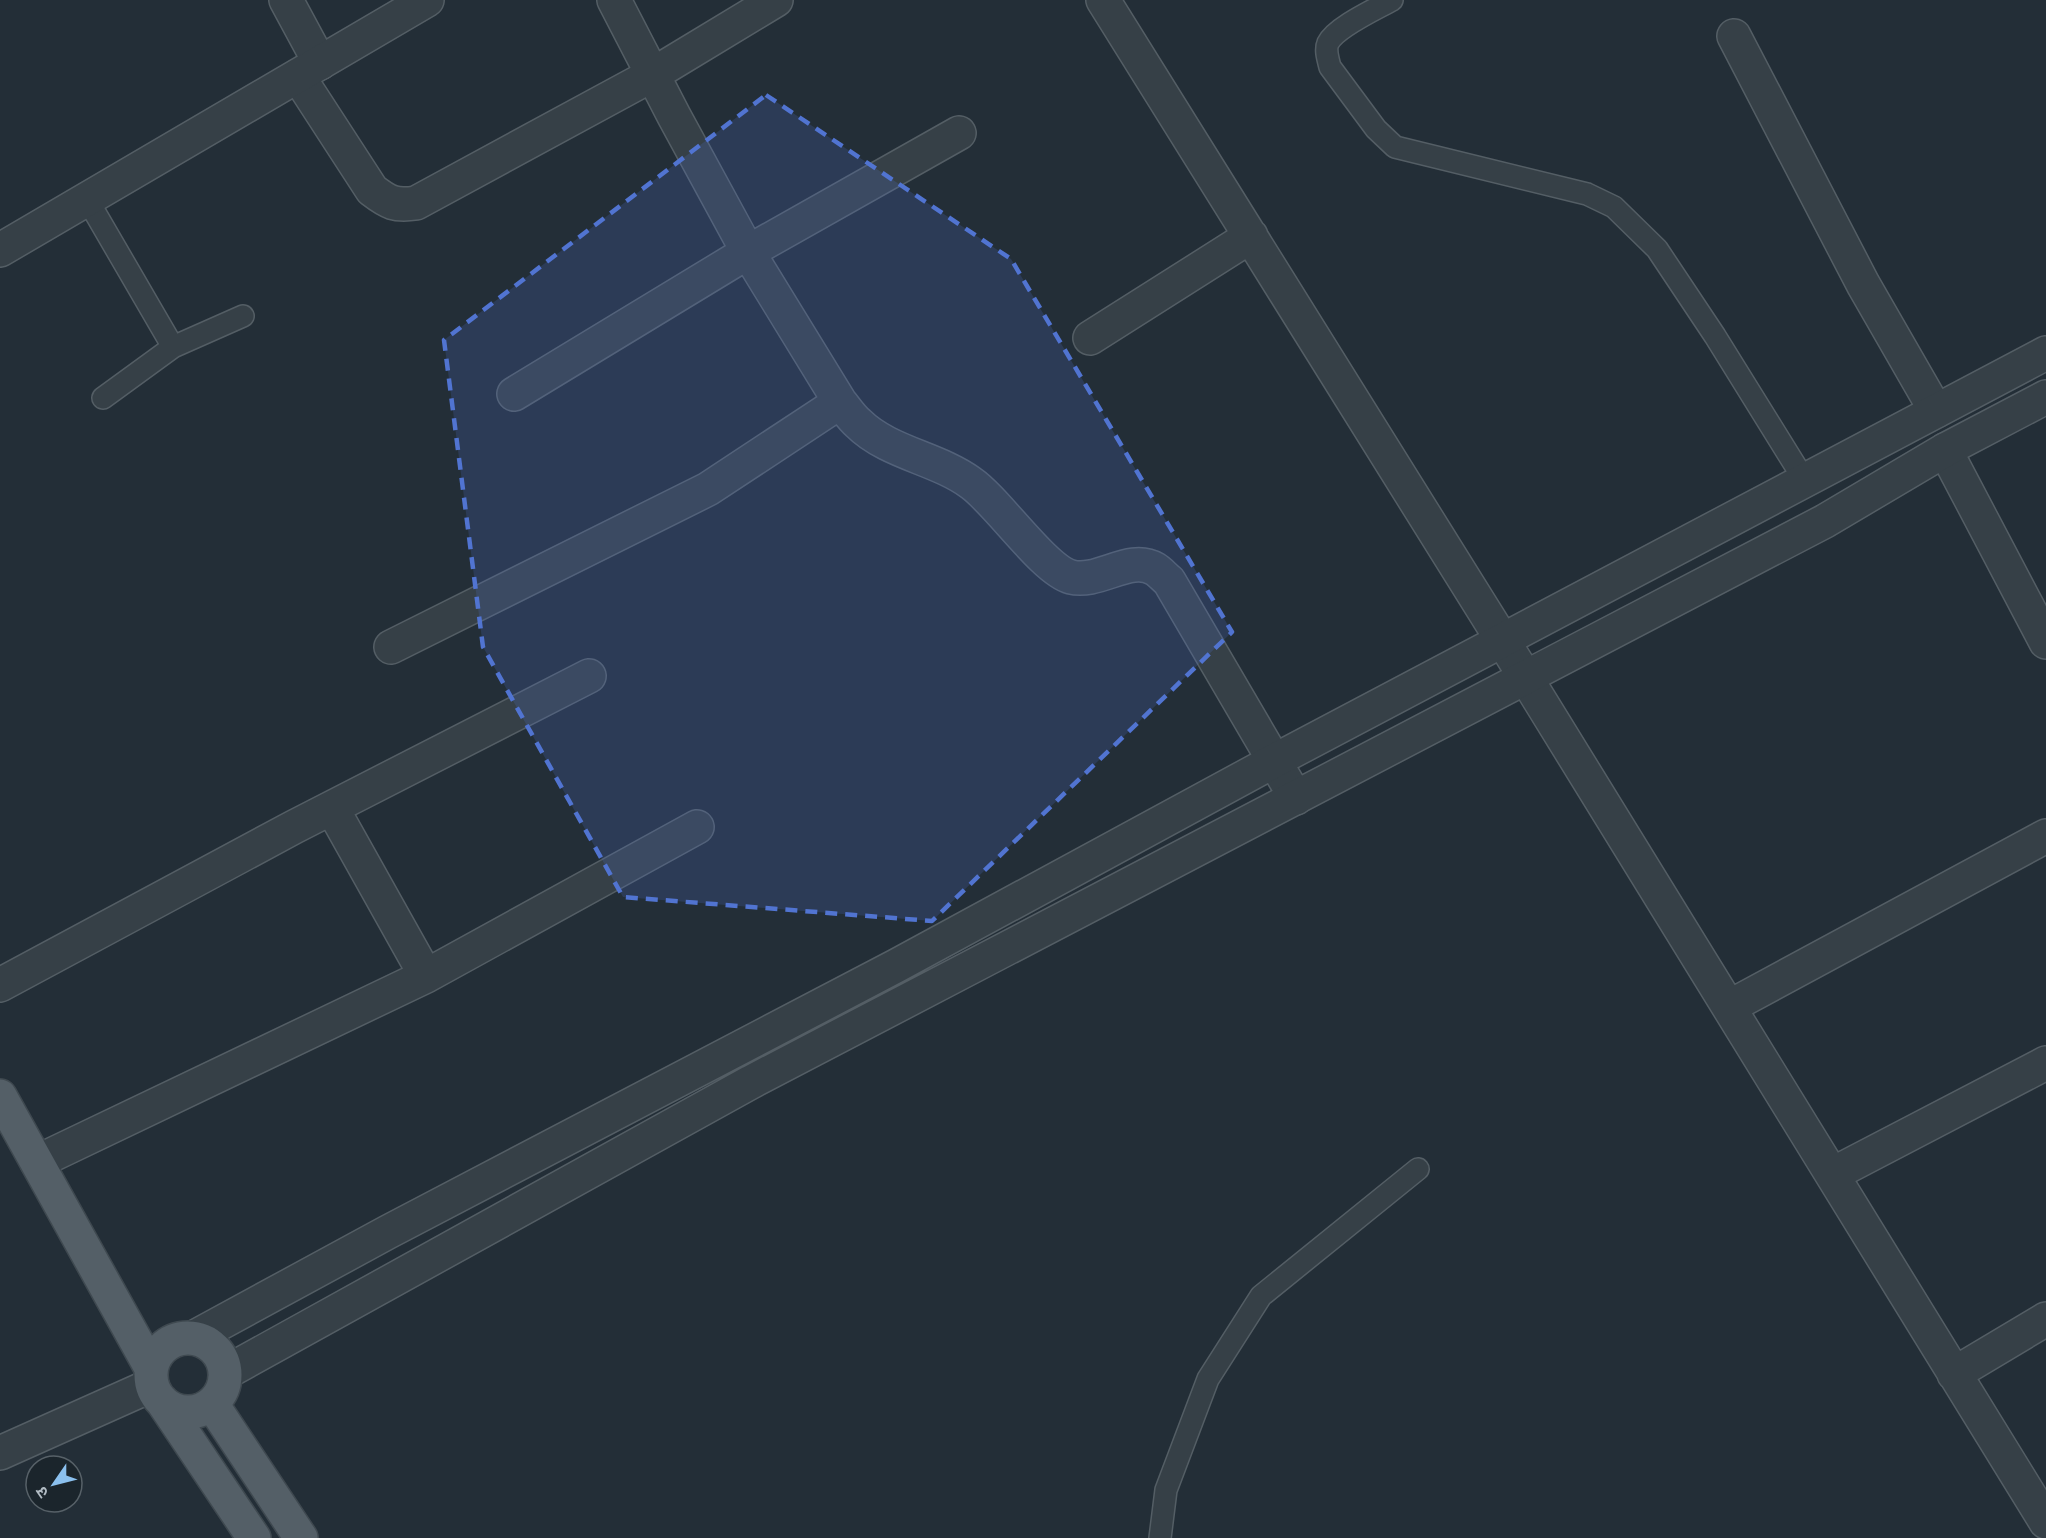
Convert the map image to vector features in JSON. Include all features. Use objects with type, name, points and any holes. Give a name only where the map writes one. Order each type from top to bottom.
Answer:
[{"type":"main road","points":[[0,1096],[155,1385],[254,1538]]},
{"type":"main road","points":[[181,1338],[193,1338],[206,1342],[216,1350],[225,1372],[220,1395],[212,1404],[202,1410],[179,1411],[169,1406],[155,1385],[160,1351],[169,1343],[181,1338]]},
{"type":"main road","points":[[212,1404],[301,1538]]},
{"type":"street","points":[[286,0],[309,69],[372,190],[384,200],[399,206],[416,203],[652,75],[776,0]]},
{"type":"street","points":[[0,250],[426,0]]},
{"type":"street","points":[[614,0],[748,252],[840,402],[858,423],[878,438],[948,469],[972,483],[1049,563],[1069,577],[1089,579],[1135,564],[1153,568],[1169,581],[1296,798]]},
{"type":"street","points":[[1103,0],[1526,678],[2046,1522]]},
{"type":"street","points":[[1734,36],[1863,284],[1936,411]]},
{"type":"street","points":[[514,394],[748,252],[959,133]]},
{"type":"street","points":[[1090,338],[1251,236]]},
{"type":"street","points":[[193,1338],[388,1232],[896,966],[1274,761],[2046,353]]},
{"type":"street","points":[[225,1372],[751,1082],[1826,521],[1945,450],[2046,397]]},
{"type":"street","points":[[391,647],[708,489],[840,402]]},
{"type":"street","points":[[1945,450],[2046,642]]},
{"type":"street","points":[[0,985],[332,808],[589,676]]},
{"type":"street","points":[[332,808],[426,976]]},
{"type":"street","points":[[37,1162],[426,976],[697,827]]},
{"type":"street","points":[[1729,1007],[2046,836]]},
{"type":"street","points":[[1833,1174],[2046,1063]]},
{"type":"street","points":[[1954,1374],[2046,1319]]},
{"type":"street","points":[[0,1453],[155,1385]]},
{"type":"lane","points":[[1392,0],[1340,31],[1328,43],[1326,55],[1330,66],[1376,129],[1395,147],[1587,194],[1614,207],[1657,249],[1721,345],[1805,481]]},
{"type":"lane","points":[[87,199],[173,347]]},
{"type":"lane","points":[[103,398],[173,347],[243,316]]},
{"type":"lane","points":[[1160,1538],[1166,1490],[1208,1379],[1261,1296],[1418,1169]]},
{"type":"highlighted area","points":[[766,95],[1011,259],[1232,632],[932,921],[623,897],[483,647],[444,340]]}]
